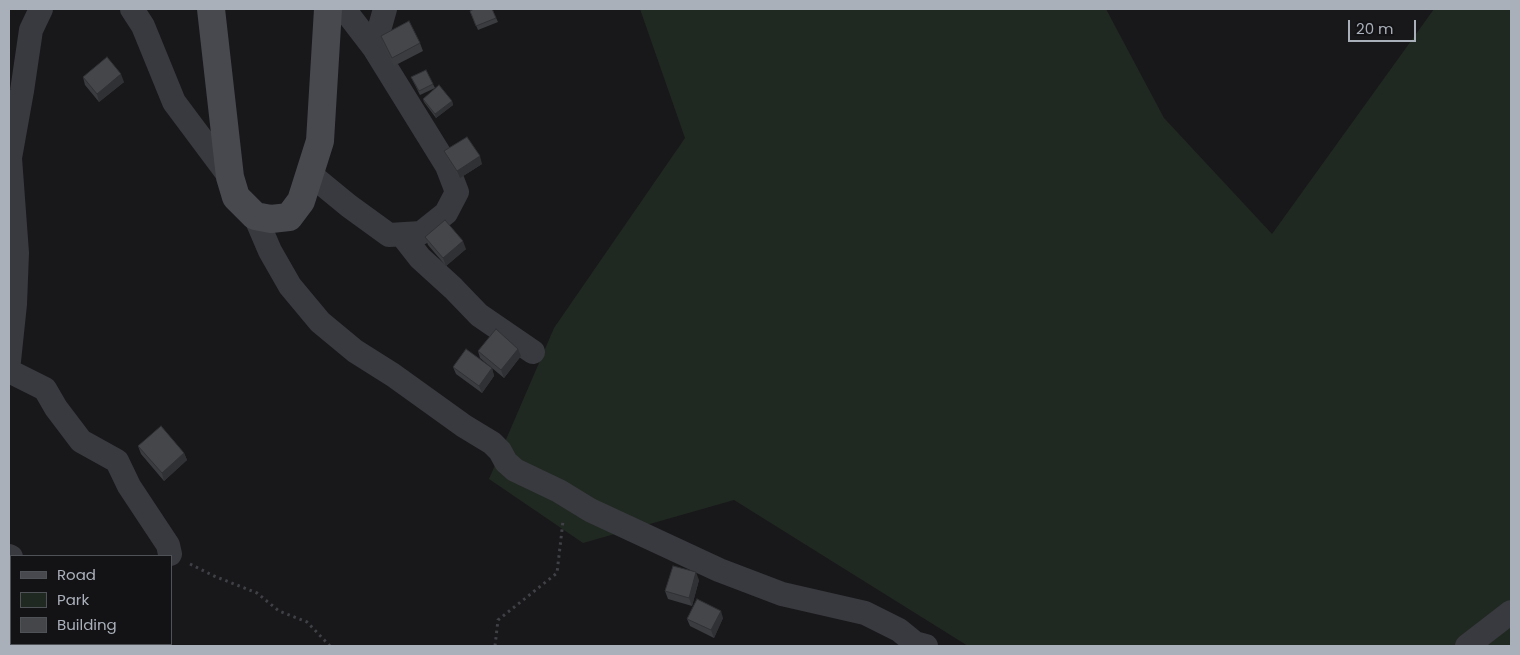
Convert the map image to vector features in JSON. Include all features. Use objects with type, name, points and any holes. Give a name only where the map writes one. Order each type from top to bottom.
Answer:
[{"type":"street","points":[[9,361],[15,304],[17,253],[10,158],[31,30],[41,9]]},
{"type":"street","points":[[132,9],[143,26],[174,102],[230,177]]},
{"type":"street","points":[[212,9],[230,177],[236,197],[255,216],[270,250],[290,286],[320,322],[355,351],[492,443],[500,451],[506,462],[515,470],[526,474],[590,510],[719,570],[782,594],[865,613],[899,630],[915,643],[926,646]]},
{"type":"street","points":[[255,216],[271,219],[289,217],[301,201],[320,140],[328,9]]},
{"type":"street","points":[[310,174],[389,235],[421,232],[446,213],[458,192],[447,166],[374,48],[344,9]]},
{"type":"street","points":[[374,48],[385,9]]},
{"type":"street","points":[[402,235],[420,258],[479,315],[533,352]]},
{"type":"street","points":[[9,371],[45,390],[81,441],[117,461],[129,486],[168,545],[170,554]]},
{"type":"street","points":[[1467,646],[1511,612]]},
{"type":"path","points":[[495,646],[498,620],[557,573],[566,496]]},
{"type":"path","points":[[170,554],[214,576],[257,593],[279,611],[307,622],[330,646]]},
{"type":"green space","points":[[640,9],[1106,9],[1164,118],[1272,234],[1434,9],[1511,9],[1511,646],[968,646],[734,500],[583,543],[489,479],[554,328],[685,138]]},
{"type":"building","points":[[474,9],[492,9],[496,18],[476,26],[470,11]]},
{"type":"building","points":[[409,21],[420,43],[392,58],[381,36]]},
{"type":"building","points":[[107,57],[121,74],[97,94],[83,77]]},
{"type":"building","points":[[426,70],[433,84],[419,91],[411,77]]},
{"type":"building","points":[[439,85],[452,101],[435,114],[423,99]]},
{"type":"building","points":[[467,137],[480,156],[457,171],[444,151]]},
{"type":"building","points":[[445,220],[463,241],[443,258],[425,237]]},
{"type":"building","points":[[496,329],[518,349],[501,370],[478,351]]},
{"type":"building","points":[[466,349],[492,368],[479,386],[453,367]]},
{"type":"building","points":[[161,426],[184,453],[162,473],[138,446]]},
{"type":"building","points":[[673,566],[696,572],[689,598],[665,591]]},
{"type":"building","points":[[697,599],[721,611],[711,630],[687,619]]}]
